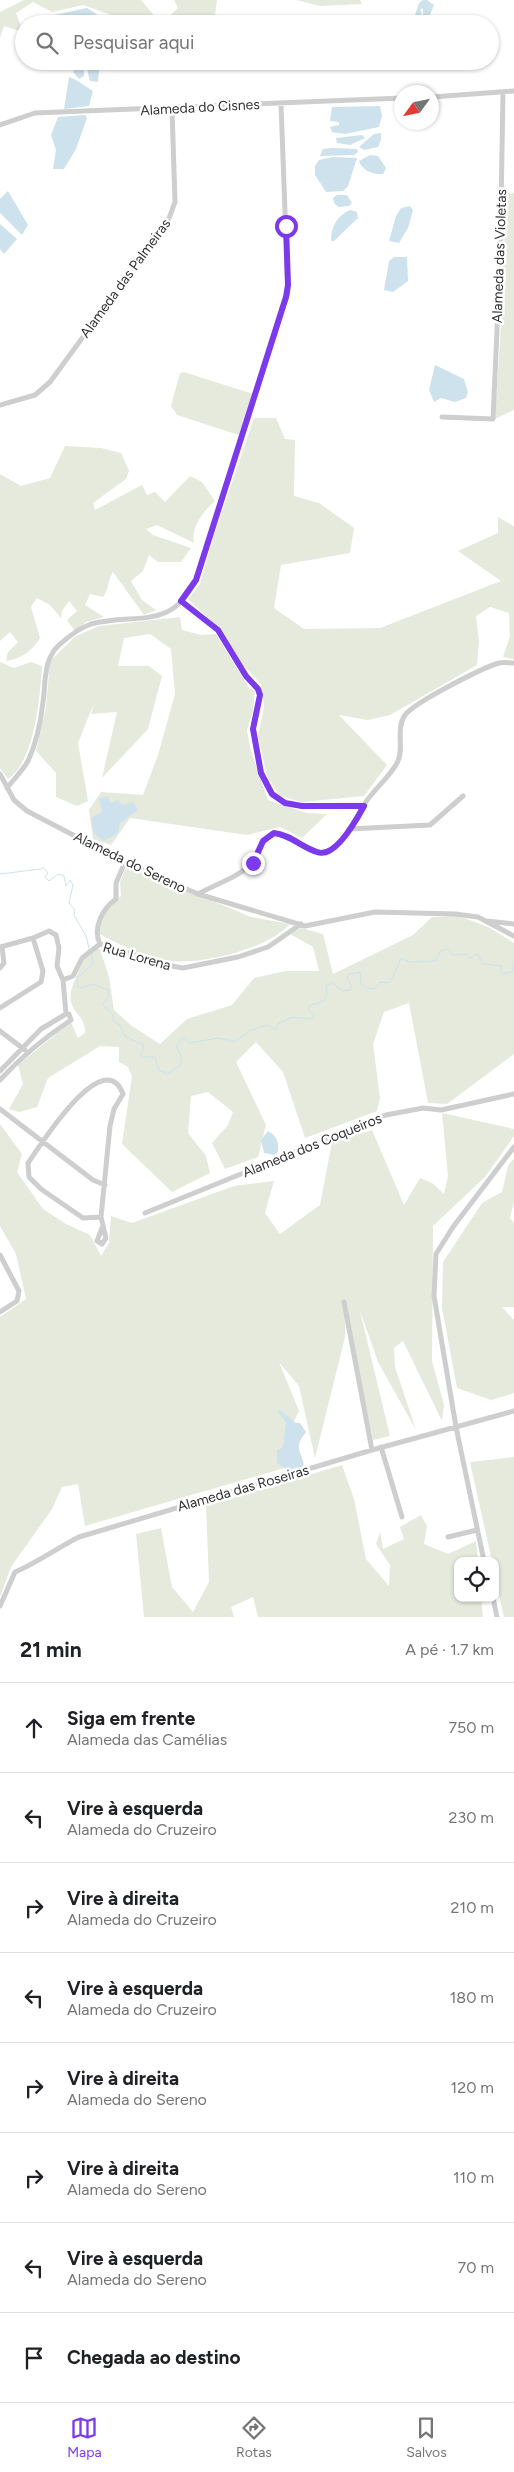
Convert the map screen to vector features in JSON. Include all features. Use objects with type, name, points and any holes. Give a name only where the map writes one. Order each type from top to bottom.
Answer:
[{"type":"street","points":[[439,97],[503,94],[514,91]]},
{"type":"street","name":"Alameda das Violetas","points":[[442,417],[492,419],[500,264],[503,94]]},
{"type":"street","name":"Alameda do Cisnes","points":[[0,125],[35,113],[172,109],[394,98]]},
{"type":"street","points":[[7,788],[28,761],[33,748],[43,702],[45,669],[52,652],[70,636],[90,625],[161,615],[181,601],[196,580],[286,297],[288,285],[281,104]]},
{"type":"street","name":"Alameda das Palmeiras","points":[[0,405],[35,395],[50,382],[168,221],[175,202],[172,109]]},
{"type":"street","points":[[181,601],[218,630],[246,676],[258,689],[260,695],[253,729],[261,773],[272,794],[285,803],[302,806],[364,806]]},
{"type":"street","name":"Alameda do Sereno","points":[[0,774],[14,800],[27,811],[125,862],[198,894],[242,871],[253,863],[263,841],[274,833],[283,834],[317,853],[332,849],[398,762],[401,726],[405,715],[418,705],[486,668],[502,662],[514,663]]},
{"type":"street","points":[[349,829],[430,825],[463,796]]},
{"type":"street","points":[[100,944],[98,938],[101,918],[105,909],[116,899],[116,883],[125,862]]},
{"type":"street","points":[[198,894],[301,924],[322,924],[375,912],[455,914],[474,916],[514,936]]},
{"type":"street","points":[[484,920],[514,924]]},
{"type":"street","name":"Rua Lorena","points":[[63,980],[73,976],[82,958],[100,944],[166,966],[183,968],[238,957],[268,947],[301,924]]},
{"type":"street","points":[[0,968],[4,963],[5,956],[1,947],[51,932],[59,942],[57,966],[63,980],[66,1014],[69,1014],[71,1020],[25,1050],[0,1071]]},
{"type":"street","points":[[0,1008],[41,982],[43,971],[33,938]]},
{"type":"street","points":[[0,1031],[25,1050]]},
{"type":"street","points":[[0,1080],[25,1050]]},
{"type":"street","points":[[101,1217],[83,1218],[41,1189],[29,1177],[28,1164],[77,1096],[106,1079],[113,1080],[119,1084],[123,1094],[114,1109],[110,1126],[101,1217],[102,1228]]},
{"type":"street","name":"Alameda dos Coqueiros","points":[[145,1213],[386,1115],[423,1108],[441,1110],[514,1094]]},
{"type":"street","points":[[0,1109],[93,1180],[105,1184]]},
{"type":"street","points":[[483,1557],[456,1427],[434,1296],[436,1254],[453,1227],[514,1147]]},
{"type":"street","points":[[0,1255],[17,1282],[19,1290],[17,1301],[3,1306],[0,1312]]},
{"type":"street","points":[[344,1302],[372,1450]]},
{"type":"street","name":"Alameda das Roseiras","points":[[0,1606],[15,1572],[33,1565],[51,1552],[79,1537],[381,1447],[514,1411]]},
{"type":"street","points":[[381,1447],[402,1517]]},
{"type":"street","points":[[448,1537],[478,1530]]},
{"type":"street","points":[[494,1602],[497,1617]]},
{"type":"shaded area","points":[[24,0],[141,0],[154,15],[111,15],[83,5],[52,12],[33,2],[16,13],[15,29],[4,26],[0,38],[0,12]]},
{"type":"shaded area","points":[[174,0],[217,0],[215,15],[171,15],[178,8]]},
{"type":"shaded area","points":[[296,0],[360,0],[362,4],[320,6]]},
{"type":"shaded area","points":[[514,193],[514,410],[495,419],[501,324],[505,194]]},
{"type":"shaded area","points":[[184,372],[253,394],[239,435],[177,415],[171,406],[180,373]]},
{"type":"shaded area","points":[[254,418],[276,418],[285,439],[295,440],[294,496],[319,503],[354,528],[350,553],[281,565],[274,608],[304,629],[380,628],[501,581],[458,551],[498,533],[498,517],[514,526],[514,659],[503,657],[510,636],[509,613],[490,607],[476,616],[479,642],[477,665],[390,715],[368,720],[339,715],[387,765],[364,796],[302,802],[280,796],[267,776],[258,736],[264,707],[261,684],[242,664],[223,632],[188,599],[200,584],[213,538]]},
{"type":"shaded area","points":[[65,446],[101,448],[121,453],[129,471],[126,479],[93,503],[95,510],[142,485],[147,495],[155,492],[165,502],[190,476],[202,482],[215,501],[202,515],[196,525],[194,543],[157,525],[146,529],[153,535],[191,548],[181,562],[158,562],[149,555],[143,571],[131,581],[142,600],[156,610],[144,615],[113,572],[103,597],[90,594],[85,605],[104,617],[86,622],[75,631],[67,620],[77,611],[69,601],[62,611],[61,618],[50,605],[37,598],[31,607],[40,638],[26,654],[6,661],[8,652],[18,642],[10,632],[0,641],[0,474],[21,486],[50,478]]},
{"type":"shaded area","points":[[180,617],[182,630],[201,635],[216,634],[249,688],[255,691],[253,711],[247,730],[250,748],[268,800],[307,813],[327,814],[302,838],[280,827],[247,835],[130,818],[111,845],[93,839],[89,810],[101,792],[143,795],[158,755],[175,694],[171,649],[150,634],[124,638],[118,666],[149,666],[162,676],[148,729],[102,778],[117,712],[91,714],[94,703],[78,743],[88,801],[77,806],[56,797],[56,773],[36,751],[46,707],[50,661],[76,636],[99,626]]},
{"type":"shaded area","points":[[0,662],[14,668],[31,662],[42,666],[40,694],[30,744],[17,770],[8,779],[0,768]]},
{"type":"shaded area","points":[[127,865],[251,917],[290,924],[280,933],[251,948],[216,958],[183,962],[161,960],[143,954],[98,933],[105,912],[121,896],[120,882]]},
{"type":"shaded area","points":[[459,916],[488,927],[514,943],[514,1054],[447,1104],[428,1103],[409,1003],[384,1012],[373,1044],[380,1098],[377,1111],[305,1138],[283,1072],[256,1042],[236,1062],[266,1125],[258,1157],[225,1169],[212,1143],[228,1125],[233,1112],[208,1092],[191,1096],[188,1133],[206,1156],[210,1173],[172,1192],[122,1144],[132,1076],[128,1067],[119,1062],[119,1047],[100,1046],[48,1078],[37,1107],[19,1112],[9,1109],[23,1084],[18,1065],[71,1022],[78,1038],[85,1033],[84,1024],[70,997],[71,990],[88,949],[100,949],[109,977],[114,1010],[132,1026],[160,1044],[187,1019],[232,1005],[254,978],[286,971],[319,971],[313,947],[290,934],[301,928],[323,934],[333,974],[413,935],[432,917]]},
{"type":"shaded area","points":[[442,1113],[514,1129],[514,1136],[485,1177],[433,1226],[432,1361],[444,1405],[442,1421],[403,1341],[394,1348],[395,1367],[416,1430],[378,1362],[360,1311],[390,1436],[373,1440],[346,1313],[345,1337],[315,1458],[299,1386],[279,1362],[299,1411],[288,1433],[288,1467],[85,1526],[78,1484],[62,1487],[52,1509],[11,1567],[0,1597],[0,1317],[26,1299],[16,1254],[0,1226],[0,1124],[22,1154],[17,1172],[43,1209],[66,1224],[90,1235],[101,1256],[109,1243],[111,1216],[132,1223],[234,1186],[274,1181],[265,1213],[280,1234],[320,1205],[332,1142],[372,1130],[404,1205],[420,1178],[432,1183],[444,1194],[448,1176]]},
{"type":"shaded area","points":[[514,1158],[514,1202],[510,1218],[514,1223],[514,1307],[502,1307],[514,1320],[514,1393],[491,1400],[457,1388],[442,1308],[443,1262],[482,1203],[502,1192],[508,1166]]},
{"type":"shaded area","points":[[514,1457],[514,1617],[504,1617],[499,1595],[499,1557],[491,1557],[470,1462]]},
{"type":"shaded area","points":[[342,1465],[354,1499],[366,1559],[389,1586],[390,1565],[376,1544],[380,1532],[383,1549],[404,1539],[400,1527],[421,1515],[427,1526],[424,1544],[448,1554],[476,1541],[478,1557],[454,1557],[454,1602],[481,1602],[483,1617],[258,1617],[253,1597],[231,1607],[234,1617],[144,1617],[136,1534],[161,1528],[172,1587],[193,1612],[209,1582],[206,1506]]},
{"type":"water","points":[[427,0],[434,5],[430,15],[423,15],[423,8],[420,10],[421,15],[415,15],[419,3]]},
{"type":"water","points":[[87,8],[98,15],[54,15]]},
{"type":"water","points":[[74,70],[84,70],[84,76],[79,79],[73,72]]},
{"type":"water","points":[[87,70],[99,70],[98,82],[90,81]]},
{"type":"water","points":[[69,77],[93,91],[89,106],[64,109]]},
{"type":"water","points":[[380,106],[382,116],[379,127],[345,134],[332,132],[330,127],[339,125],[339,122],[330,121],[332,107]]},
{"type":"water","points":[[85,115],[87,118],[76,149],[64,169],[53,169],[56,150],[51,135],[58,117]]},
{"type":"water","points":[[381,133],[378,147],[364,150],[359,147],[374,134]]},
{"type":"water","points":[[362,135],[365,138],[350,145],[337,143],[336,138]]},
{"type":"water","points":[[323,149],[357,149],[358,152],[354,155],[320,156]]},
{"type":"water","points":[[370,155],[378,156],[386,168],[383,174],[369,172],[363,167],[359,161]]},
{"type":"water","points":[[333,157],[357,158],[348,186],[343,191],[326,192],[315,175],[315,166],[319,160]]},
{"type":"water","points":[[8,191],[28,225],[22,235],[0,213],[0,199]]},
{"type":"water","points":[[337,195],[347,195],[352,203],[349,206],[338,207],[334,203],[333,198]]},
{"type":"water","points":[[410,206],[413,210],[408,228],[399,243],[389,241],[396,216],[401,208]]},
{"type":"water","points":[[350,210],[357,212],[358,218],[334,241],[331,241],[332,231],[336,222]]},
{"type":"water","points":[[0,224],[17,239],[4,254],[0,249]]},
{"type":"water","points":[[394,257],[407,257],[408,281],[393,292],[384,290],[389,261]]},
{"type":"water","points":[[435,365],[464,379],[468,392],[466,398],[455,402],[441,398],[434,402],[429,390]]},
{"type":"water","points":[[108,797],[111,803],[118,800],[122,805],[133,802],[138,810],[120,823],[118,833],[103,841],[94,833],[91,818],[102,812],[99,798]]},
{"type":"water","points":[[268,1131],[274,1135],[278,1142],[278,1152],[274,1155],[264,1153],[261,1140]]},
{"type":"water","points":[[280,1410],[296,1423],[300,1423],[306,1432],[299,1443],[299,1451],[304,1469],[289,1471],[277,1463],[277,1450],[283,1447],[286,1422],[278,1412]]},
{"type":"waterway","points":[[0,874],[41,869],[43,867],[48,873],[45,877],[49,881],[58,874],[64,876],[66,886],[70,880],[73,885],[69,903],[75,910],[74,915],[86,936],[89,948]]},
{"type":"waterway","points":[[91,953],[93,964],[77,978],[78,986],[82,988],[93,984],[108,990],[109,996],[103,1005],[113,1015],[113,1021],[120,1025],[125,1036],[143,1045],[144,1049],[141,1057],[155,1057],[159,1070],[167,1074],[181,1065],[181,1055],[176,1046],[181,1039],[184,1038],[189,1043],[218,1038],[234,1042],[250,1031],[267,1025],[276,1030],[278,1024],[292,1017],[313,1019],[314,1014],[309,1011],[309,1006],[324,1001],[327,994],[326,987],[331,982],[343,991],[350,990],[352,988],[347,977],[349,974],[360,972],[361,984],[367,988],[374,989],[380,982],[389,983],[392,980],[401,958],[409,962],[435,961],[441,951],[447,949],[453,955],[466,954],[470,958],[478,954],[483,964],[502,966],[500,971],[503,974],[513,971],[514,961]]},
{"type":"route","points":[[253,863],[263,841],[267,836],[274,833],[283,834],[296,840],[317,853],[326,853],[332,849],[354,824],[364,806],[360,804],[334,807],[293,805],[277,799],[272,794],[266,786],[261,773],[253,729],[260,695],[258,689],[246,676],[218,630],[181,601],[192,589],[196,580],[286,297],[288,285],[286,226]]}]
